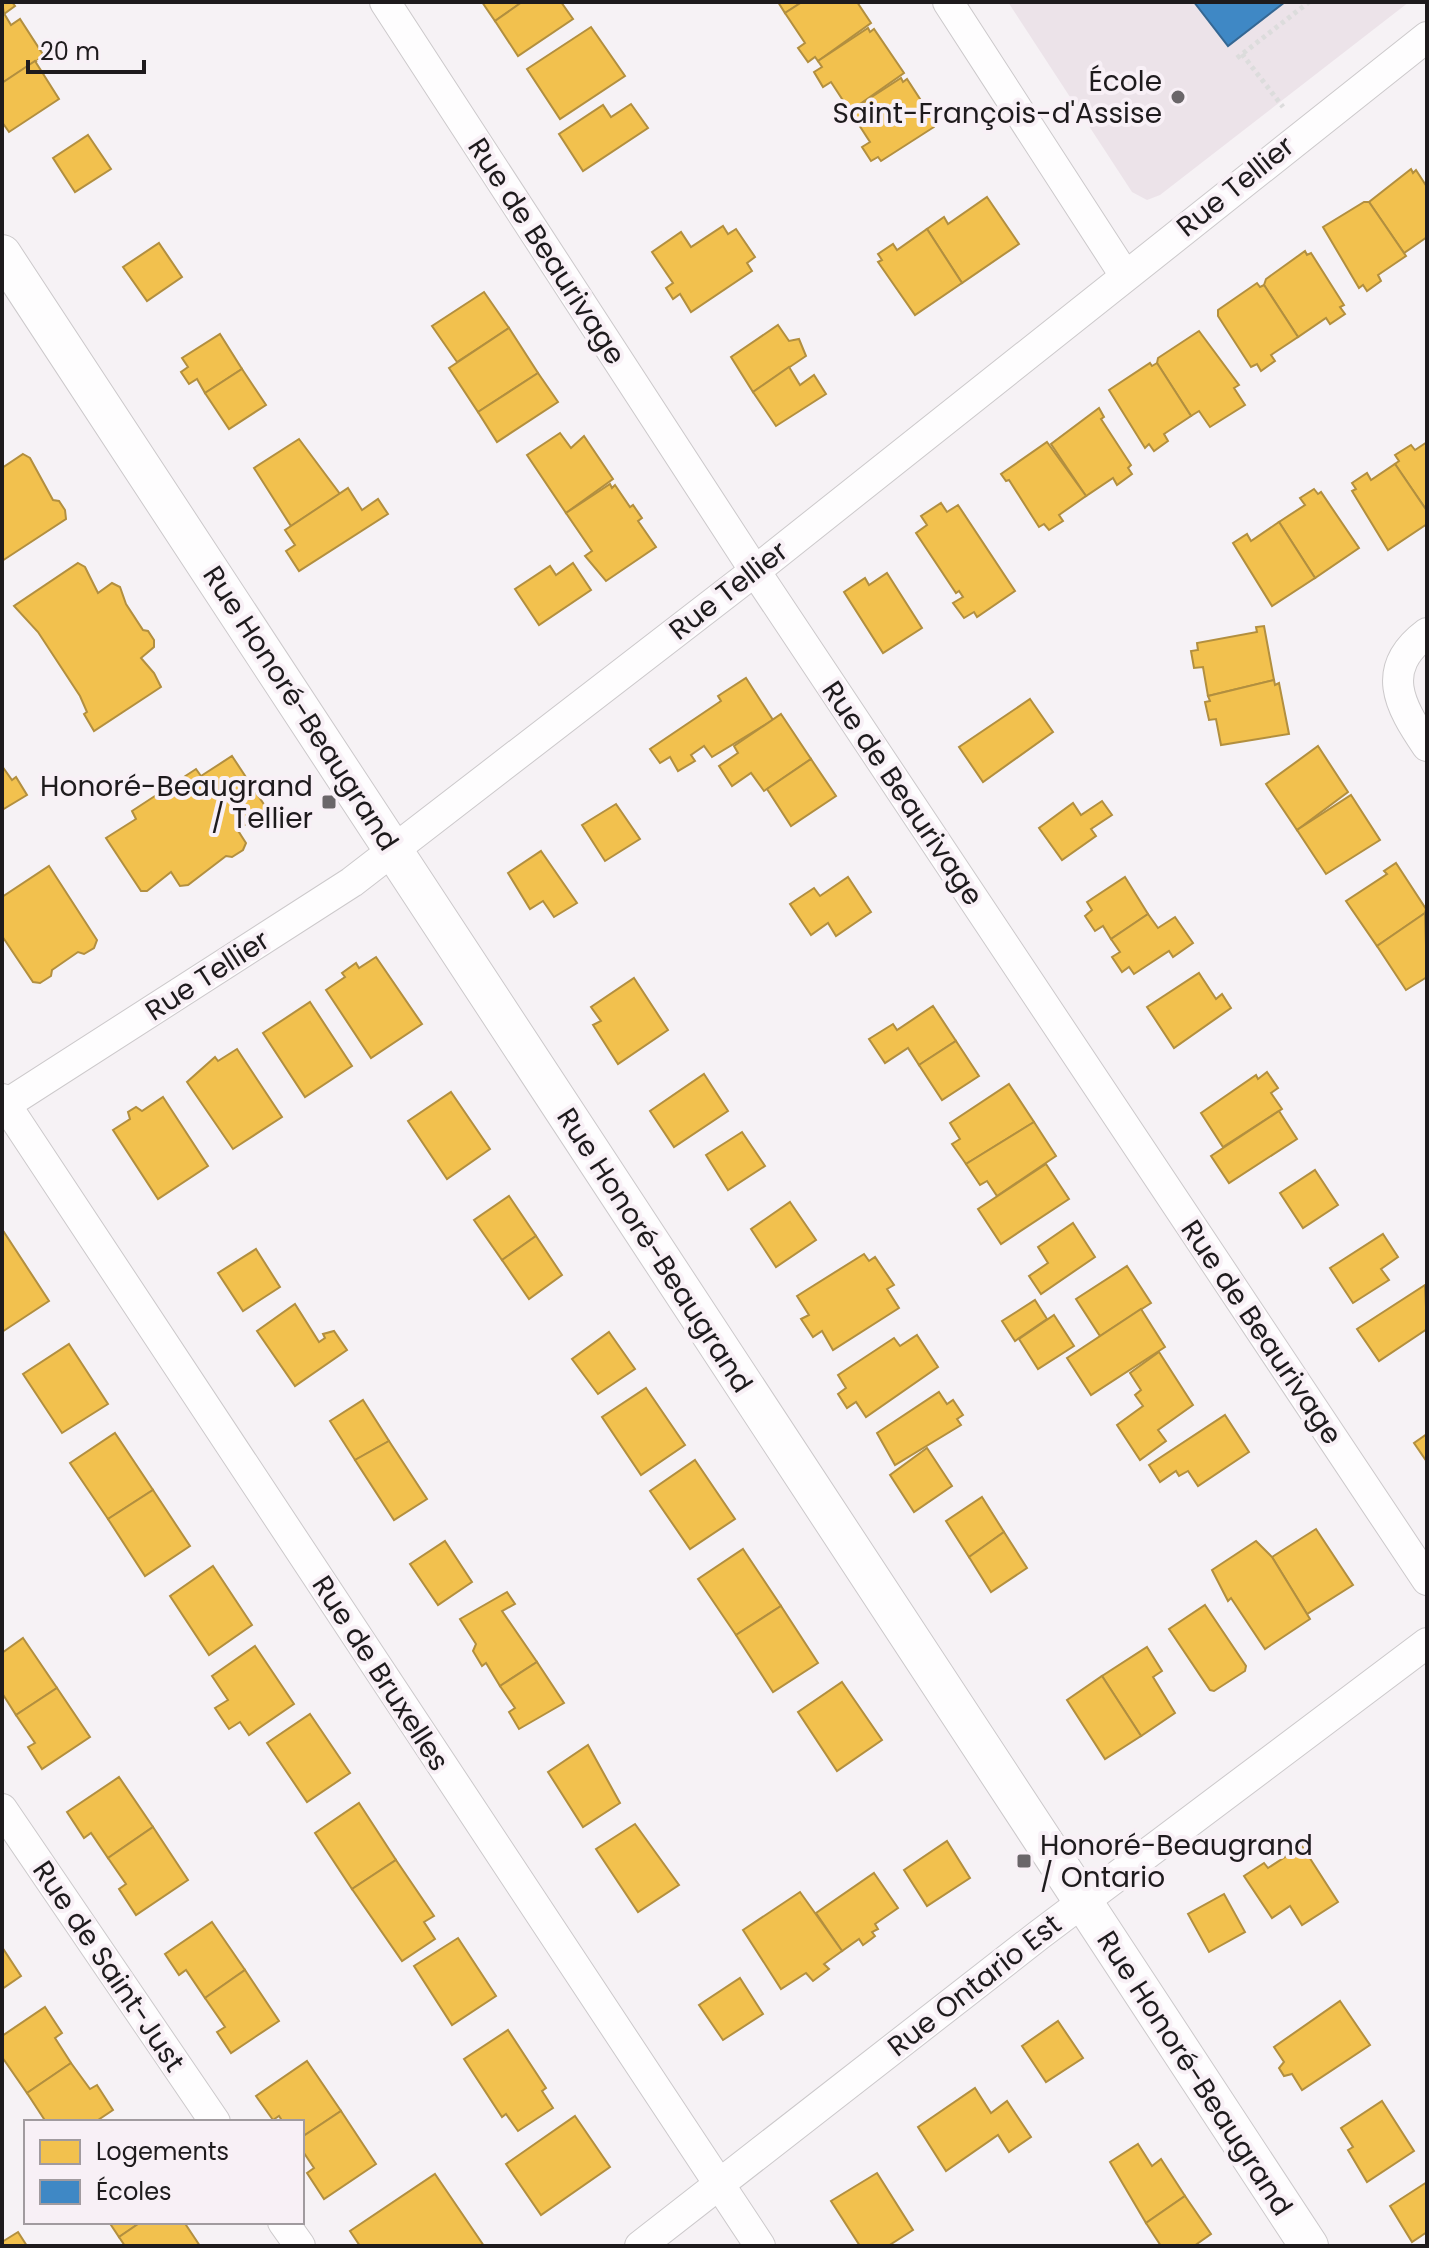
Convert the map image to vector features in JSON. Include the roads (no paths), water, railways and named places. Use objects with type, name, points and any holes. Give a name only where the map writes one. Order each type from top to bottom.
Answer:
[{"type":"street","name":"Rue de Beaurivage","points":[[385,2],[755,571],[1427,1580]]},
{"type":"street","points":[[948,2],[1124,274]]},
{"type":"street","name":"Rue Tellier","points":[[3,1103],[352,882],[755,571],[1124,274],[1427,37]]},
{"type":"street","name":"Rue Honoré-Beaugrand","points":[[2,254],[1309,2246]]},
{"type":"street","points":[[1427,633],[1403,658],[1396,677],[1401,702],[1427,746]]},
{"type":"street","name":"Rue de Bruxelles","points":[[3,1103],[760,2246]]},
{"type":"street","name":"Rue Ontario Est","points":[[640,2246],[1083,1902],[1427,1643]]},
{"type":"street","name":"Rue de Saint-Just","points":[[2,1809],[214,2120]]},
{"type":"street","points":[[284,2224],[300,2246]]},
{"type":"place","name":"École Saint-François-d'Assise","points":[[1178,97]]},
{"type":"place","name":"Honoré-Beaugrand / Tellier","points":[[329,802]]},
{"type":"place","name":"Honoré-Beaugrand / Ontario","points":[[1024,1861]]}]
